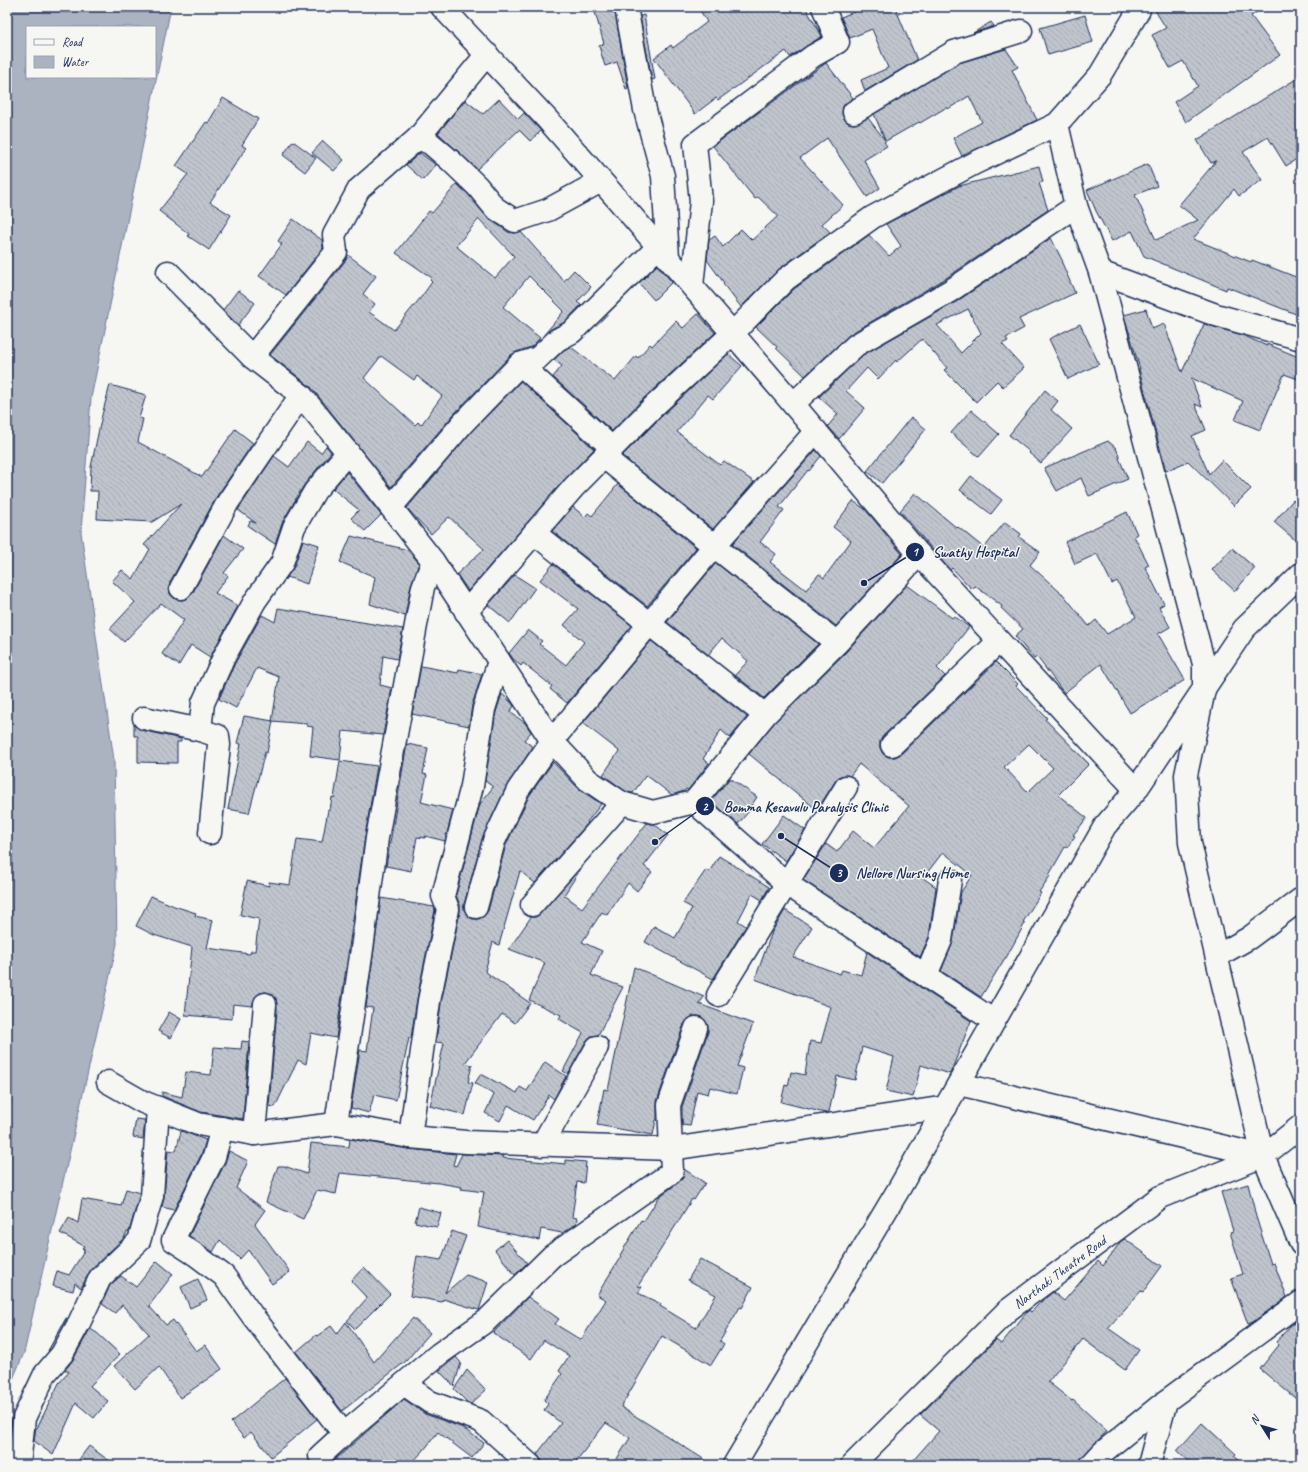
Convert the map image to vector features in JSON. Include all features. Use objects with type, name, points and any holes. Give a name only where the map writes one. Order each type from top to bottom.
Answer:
[{"type":"street","points":[[442,7],[546,118],[663,252],[816,430],[919,554],[1136,790]]},
{"type":"street","points":[[391,507],[463,423],[520,364],[538,358],[557,340],[572,332],[663,252],[663,176],[646,110],[626,7]]},
{"type":"street","points":[[692,286],[701,201],[695,144],[813,56],[838,42],[823,7]]},
{"type":"street","points":[[466,612],[574,487],[653,407],[732,334],[786,278],[873,217],[975,163],[1057,124],[1100,75],[1139,10],[1139,7]]},
{"type":"street","points":[[854,112],[954,52],[1021,31]]},
{"type":"street","points":[[252,357],[336,252],[334,235],[359,189],[418,138],[487,54]]},
{"type":"street","points":[[1057,124],[1076,206],[1100,272],[1204,664],[1204,690],[1186,775],[1190,843],[1263,1156],[1301,1244]]},
{"type":"street","points":[[418,138],[430,143],[477,186],[495,208],[515,221],[548,210],[601,181]]},
{"type":"street","points":[[793,404],[856,345],[950,291],[1076,206]]},
{"type":"street","points":[[168,272],[252,357],[301,396],[348,452],[433,561],[552,741],[588,780],[622,803],[653,812],[694,802],[765,715],[837,643],[919,554]]},
{"type":"street","points":[[1100,272],[1216,315],[1301,340]]},
{"type":"street","points":[[520,364],[608,453],[714,546],[837,643]]},
{"type":"street","points":[[181,588],[228,502],[301,396]]},
{"type":"street","points":[[476,907],[494,841],[518,790],[552,741],[714,546],[816,430]]},
{"type":"street","points":[[200,730],[203,703],[224,657],[255,601],[282,563],[294,527],[314,492],[348,452]]},
{"type":"street","points":[[534,533],[765,715]]},
{"type":"street","points":[[336,1124],[377,838],[423,587],[433,561]]},
{"type":"street","points":[[734,1465],[900,1188],[1105,826],[1136,790],[1244,629],[1301,574]]},
{"type":"street","points":[[892,745],[999,641]]},
{"type":"street","points":[[410,1137],[429,1001],[448,909],[443,896],[472,786],[484,710],[499,661]]},
{"type":"street","points":[[144,718],[200,730],[218,736],[219,745],[210,833]]},
{"type":"street","points":[[718,995],[846,787]]},
{"type":"street","points":[[694,802],[787,884],[994,1021]]},
{"type":"street","points":[[532,905],[622,803]]},
{"type":"street","points":[[926,975],[941,940],[950,880]]},
{"type":"street","points":[[1217,956],[1249,938],[1301,899]]},
{"type":"street","points":[[254,1134],[264,1004]]},
{"type":"street","points":[[320,1456],[439,1354],[486,1321],[552,1256],[672,1172],[669,1105],[696,1028]]},
{"type":"street","points":[[542,1145],[597,1047]]},
{"type":"street","points":[[108,1082],[143,1102],[198,1124],[254,1134],[336,1124],[410,1137],[466,1142],[672,1149],[946,1107]]},
{"type":"street","points":[[959,1084],[1263,1156]]},
{"type":"street","points":[[19,1465],[24,1418],[45,1374],[62,1354],[79,1323],[100,1278],[139,1241],[152,1196],[158,1108]]},
{"type":"street","name":"Narthaki Theatre Road","points":[[855,1464],[1007,1311],[1160,1197],[1263,1156],[1301,1126]]},
{"type":"street","points":[[222,1128],[214,1157],[173,1240],[224,1276],[344,1434]]},
{"type":"street","points":[[1091,1465],[1103,1452],[1166,1401],[1301,1302]]},
{"type":"street","points":[[404,1384],[430,1402],[481,1422],[530,1465]]},
{"type":"street","points":[[1149,1465],[1166,1401]]},
{"type":"water","points":[[7,7],[171,7],[91,398],[81,532],[114,760],[117,944],[24,1353],[7,1393]]},
{"type":"building","points":[[614,7],[628,88],[626,89],[617,62],[605,66],[599,46],[604,44],[595,12]]},
{"type":"building","points":[[698,7],[805,7],[822,36],[790,57],[786,51],[718,100],[716,98],[695,114],[654,58],[671,45],[673,48],[707,22]]},
{"type":"building","points":[[866,7],[895,7],[917,60],[865,91],[861,80],[888,68],[872,29],[850,38],[841,17]]},
{"type":"building","points":[[1153,7],[1264,7],[1251,16],[1280,55],[1186,122],[1174,102],[1198,86],[1183,61],[1170,68],[1152,35],[1166,28]]},
{"type":"building","points":[[644,15],[655,79],[652,80],[640,16]]},
{"type":"building","points":[[1085,15],[1093,42],[1048,55],[1040,28]]},
{"type":"building","points":[[991,22],[994,26],[973,33]]},
{"type":"building","points":[[1006,49],[1018,67],[1012,70],[1037,120],[962,156],[953,138],[982,122],[969,96],[948,109],[947,107],[884,142],[887,146],[864,160],[880,188],[867,197],[827,138],[800,158],[843,205],[822,224],[830,232],[779,269],[741,307],[707,260],[709,240],[715,236],[723,247],[741,229],[752,240],[778,216],[758,197],[755,199],[713,146],[826,63],[853,98],[843,106],[842,113],[844,119],[848,123],[855,124],[868,118],[885,140],[874,114],[959,63]]},
{"type":"building","points":[[1301,76],[1301,156],[1286,166],[1268,137],[1243,152],[1262,180],[1239,196],[1234,189],[1193,239],[1251,262],[1252,260],[1301,279],[1301,316],[1227,287],[1226,290],[1144,256],[1132,231],[1112,241],[1087,190],[1148,164],[1157,186],[1135,195],[1156,240],[1198,220],[1179,205],[1216,161],[1211,163],[1197,140]]},
{"type":"building","points":[[223,98],[258,119],[242,145],[246,148],[210,202],[231,215],[209,250],[188,236],[189,234],[159,211],[188,174],[176,166],[206,122],[208,123]]},
{"type":"building","points":[[499,99],[518,119],[524,113],[541,131],[530,141],[519,130],[477,169],[438,133],[465,100],[483,114]]},
{"type":"building","points":[[293,141],[316,158],[305,172],[283,155]]},
{"type":"building","points":[[323,141],[344,160],[334,171],[312,153]]},
{"type":"building","points":[[420,153],[436,165],[423,180],[406,165]]},
{"type":"building","points":[[1039,166],[1043,182],[1039,183],[1048,210],[943,280],[850,334],[805,376],[756,327],[794,289],[869,235],[889,256],[901,246],[886,224],[959,186]]},
{"type":"building","points":[[457,184],[468,194],[488,218],[508,232],[521,232],[564,281],[574,270],[591,287],[577,302],[581,305],[565,322],[551,329],[542,337],[564,311],[529,276],[503,307],[540,338],[531,347],[511,355],[454,414],[391,487],[311,387],[270,355],[346,260],[348,255],[376,276],[363,294],[375,304],[369,312],[394,330],[432,282],[430,280],[432,278],[396,253],[429,211],[432,213]],"holes":[[[479,219],[514,256],[495,278],[456,246]],[[381,356],[414,380],[417,376],[442,396],[421,425],[418,422],[415,425],[364,378]]]},
{"type":"building","points":[[293,219],[322,240],[323,248],[286,295],[259,276],[282,244],[278,241]]},
{"type":"building","points":[[1051,238],[1063,262],[1062,263],[1075,293],[1019,319],[1024,328],[1006,338],[1008,341],[1002,344],[1024,368],[1003,387],[997,381],[976,402],[944,370],[947,368],[922,339],[897,362],[896,360],[878,379],[867,368],[846,391],[865,408],[839,439],[828,426],[838,414],[819,397],[863,355],[956,302]],"holes":[[[968,309],[981,333],[961,353],[937,325]]]},
{"type":"building","points":[[657,265],[672,282],[654,300],[639,283]]},
{"type":"building","points":[[238,290],[255,303],[238,325],[223,310]]},
{"type":"building","points":[[1146,309],[1152,329],[1164,324],[1182,372],[1204,324],[1242,335],[1301,358],[1301,380],[1284,374],[1260,430],[1235,420],[1243,401],[1191,378],[1202,407],[1195,404],[1206,430],[1192,436],[1209,474],[1222,460],[1251,489],[1234,506],[1188,461],[1166,471],[1140,369],[1124,315]]},
{"type":"building","points":[[698,314],[715,333],[644,398],[612,431],[553,377],[562,366],[554,360],[564,350],[571,347],[615,381],[636,356],[638,358],[650,344],[652,346],[676,321],[683,328]]},
{"type":"building","points":[[1080,324],[1099,364],[1068,379],[1049,339]]},
{"type":"building","points":[[728,354],[742,366],[713,399],[708,395],[677,432],[720,465],[724,461],[754,482],[713,529],[622,456]]},
{"type":"building","points":[[521,381],[594,449],[565,479],[468,591],[457,574],[484,549],[449,517],[431,534],[407,508],[472,431]]},
{"type":"building","points":[[110,385],[146,395],[139,418],[143,419],[138,442],[202,477],[235,429],[253,443],[217,496],[170,582],[170,594],[175,599],[182,600],[188,598],[192,594],[224,535],[243,549],[224,573],[228,576],[215,593],[238,606],[210,657],[191,645],[179,665],[162,654],[184,620],[161,603],[124,642],[110,629],[135,602],[112,581],[122,570],[133,579],[150,549],[144,545],[181,504],[152,522],[97,519],[98,491],[90,491],[91,467]]},
{"type":"building","points":[[1045,390],[1058,401],[1051,410],[1072,429],[1041,463],[1009,435]]},
{"type":"building","points":[[971,410],[999,434],[979,457],[951,433]]},
{"type":"building","points":[[911,417],[926,429],[882,483],[867,471]]},
{"type":"building","points":[[1108,441],[1116,448],[1128,479],[1089,496],[1081,478],[1057,491],[1044,468]]},
{"type":"building","points":[[307,442],[321,453],[326,446],[331,452],[304,485],[283,521],[275,544],[248,526],[250,521],[256,523],[238,510],[274,456],[289,467]]},
{"type":"building","points":[[816,450],[821,456],[779,507],[784,510],[760,542],[776,554],[770,562],[806,590],[819,574],[824,578],[851,541],[833,527],[853,501],[865,509],[902,554],[836,626],[732,544]]},
{"type":"building","points":[[347,472],[381,515],[365,531],[351,518],[359,510],[333,489]]},
{"type":"building","points":[[971,476],[1002,500],[991,514],[960,490]]},
{"type":"building","points":[[618,484],[696,548],[647,606],[552,531],[573,507],[585,517],[588,513],[592,516]]},
{"type":"building","points":[[915,493],[984,548],[1005,522],[1021,534],[1019,537],[1040,552],[1030,565],[1062,593],[1089,626],[1096,620],[1107,634],[1136,617],[1117,581],[1112,584],[1097,554],[1075,564],[1065,542],[1127,512],[1137,534],[1134,536],[1149,565],[1145,567],[1164,604],[1159,607],[1170,627],[1158,634],[1185,680],[1130,713],[1101,664],[1064,693],[1037,657],[1034,659],[1015,636],[1023,629],[1001,608],[1002,606],[975,586],[972,589],[952,568],[950,570],[900,511]]},
{"type":"building","points":[[1293,500],[1301,507],[1301,545],[1274,522]]},
{"type":"building","points":[[351,536],[408,550],[419,563],[411,585],[405,616],[370,604],[375,577],[340,562]]},
{"type":"building","points":[[303,540],[319,545],[307,584],[287,577],[294,567]]},
{"type":"building","points":[[1232,548],[1255,568],[1235,591],[1212,570]]},
{"type":"building","points":[[716,563],[818,644],[764,698],[735,675],[748,661],[722,638],[708,655],[667,622]]},
{"type":"building","points":[[553,564],[632,626],[567,703],[550,689],[552,686],[523,663],[521,666],[509,653],[528,630],[542,641],[539,644],[566,665],[584,642],[564,625],[578,609],[540,580]]},
{"type":"building","points":[[515,575],[535,588],[510,623],[488,605]]},
{"type":"building","points":[[907,585],[952,618],[954,616],[969,627],[937,668],[945,676],[883,736],[880,741],[880,748],[883,754],[888,757],[895,757],[901,754],[996,662],[1018,684],[1016,686],[1047,718],[1045,719],[1089,764],[1058,795],[1087,818],[1073,835],[1075,836],[1067,848],[1065,847],[1049,875],[1050,876],[1039,892],[1041,893],[1023,922],[1025,923],[1006,958],[981,997],[941,971],[953,942],[961,892],[972,875],[943,852],[923,878],[936,887],[929,937],[920,957],[803,880],[826,844],[837,852],[853,831],[874,848],[909,806],[859,764],[850,776],[840,776],[836,780],[817,810],[749,754],[774,723],[846,652]],"holes":[[[1029,744],[1053,768],[1028,792],[1004,767]]]},
{"type":"building","points":[[278,608],[403,629],[397,659],[383,656],[380,685],[392,688],[383,735],[343,731],[340,760],[310,756],[313,727],[307,726],[307,724],[272,721],[279,677],[257,668],[236,708],[219,699],[235,663],[262,615],[275,622]]},
{"type":"building","points":[[651,641],[747,717],[730,738],[721,730],[703,759],[709,763],[688,790],[686,789],[672,795],[646,775],[633,793],[627,792],[603,775],[619,751],[583,723]]},
{"type":"building","points":[[421,666],[458,673],[459,669],[482,674],[472,705],[469,726],[412,714]]},
{"type":"building","points":[[502,694],[514,706],[510,712],[525,723],[531,732],[524,740],[533,747],[507,785],[483,836],[464,904],[464,910],[467,915],[472,919],[479,919],[488,911],[506,845],[529,796],[553,762],[579,789],[601,804],[587,822],[588,823],[535,883],[520,871],[499,945],[493,942],[485,971],[490,975],[489,978],[491,976],[530,1003],[515,1023],[502,1014],[465,1063],[472,1065],[468,1082],[473,1083],[465,1115],[430,1106],[444,1043],[436,1042],[441,1003],[460,912],[460,905],[456,895],[480,804],[493,787],[485,781],[496,712]]},
{"type":"building","points":[[244,716],[273,721],[267,753],[265,752],[249,813],[228,809],[241,744],[237,743]]},
{"type":"building","points":[[134,725],[141,730],[181,739],[181,742],[177,742],[177,763],[138,762],[138,736],[134,736]]},
{"type":"building","points":[[407,744],[428,748],[423,774],[427,775],[421,802],[453,810],[445,841],[425,836],[425,838],[417,837],[411,871],[386,866]]},
{"type":"building","points":[[340,761],[377,766],[365,836],[336,1038],[311,1033],[306,1064],[298,1060],[275,1107],[269,1106],[277,1009],[276,998],[272,994],[266,992],[260,993],[255,997],[252,1006],[233,1004],[232,1019],[185,1015],[192,947],[154,935],[136,926],[151,896],[174,906],[196,913],[195,916],[213,920],[207,948],[250,954],[251,951],[255,951],[259,919],[240,915],[247,881],[269,886],[269,882],[290,885],[297,839],[322,842],[328,810],[330,810],[332,797],[334,798]]},
{"type":"building","points":[[730,778],[757,797],[749,809],[750,810],[738,824],[711,801]]},
{"type":"building","points":[[784,815],[805,830],[786,861],[762,844]]},
{"type":"building","points":[[647,823],[654,824],[668,835],[644,866],[652,872],[637,891],[628,883],[607,915],[602,912],[582,942],[602,951],[591,975],[623,987],[598,1035],[591,1036],[586,1041],[568,1074],[563,1071],[583,1033],[559,1019],[561,1015],[529,1000],[545,963],[509,949],[531,917],[536,917],[541,913],[584,864],[564,895],[582,908]]},
{"type":"building","points":[[719,856],[769,887],[762,900],[752,894],[738,921],[746,926],[713,979],[645,942],[654,926],[675,938],[692,908],[683,903],[706,870],[709,872]]},
{"type":"building","points":[[381,898],[434,907],[435,910],[417,999],[411,1038],[409,1038],[396,1100],[374,1095],[369,1113],[351,1108],[360,1050],[367,1051],[373,1008],[366,1007]]},
{"type":"building","points":[[785,910],[812,927],[793,957],[840,974],[842,970],[861,975],[867,952],[971,1021],[950,1074],[921,1065],[913,1097],[886,1091],[894,1057],[862,1047],[855,1080],[837,1076],[829,1112],[825,1113],[781,1102],[785,1085],[788,1086],[791,1072],[805,1075],[810,1041],[821,1043],[831,1007],[755,979],[772,932]]},
{"type":"building","points":[[634,967],[704,997],[699,1004],[753,1024],[737,1066],[743,1068],[737,1094],[710,1087],[708,1094],[697,1091],[690,1126],[682,1125],[682,1107],[708,1032],[708,1026],[705,1020],[700,1016],[693,1016],[688,1019],[684,1024],[657,1101],[657,1120],[653,1135],[597,1125],[604,1089],[608,1090]]},
{"type":"building","points":[[169,1012],[181,1019],[171,1038],[158,1031]]},
{"type":"building","points":[[242,1041],[249,1042],[243,1119],[201,1112],[162,1096],[162,1092],[182,1097],[186,1072],[211,1075],[214,1047],[241,1049]]},
{"type":"building","points":[[545,1062],[566,1076],[554,1099],[549,1095],[533,1120],[508,1105],[500,1121],[485,1113],[494,1095],[475,1083],[481,1074],[517,1093],[520,1087],[527,1091]]},
{"type":"building","points":[[136,1119],[145,1120],[143,1139],[133,1137]]},
{"type":"building","points":[[181,1131],[206,1140],[202,1153],[174,1210],[162,1207],[168,1150],[176,1151]]},
{"type":"building","points":[[350,1139],[408,1149],[456,1154],[453,1165],[456,1166],[462,1154],[503,1156],[503,1158],[566,1164],[566,1160],[586,1162],[584,1183],[577,1182],[572,1217],[577,1218],[576,1224],[562,1233],[541,1229],[539,1240],[478,1227],[484,1192],[461,1189],[462,1187],[439,1183],[340,1173],[336,1194],[317,1190],[303,1219],[266,1202],[278,1166],[284,1166],[307,1174],[311,1143],[349,1147]]},
{"type":"building","points":[[229,1151],[248,1161],[236,1188],[265,1210],[255,1224],[290,1272],[272,1284],[248,1250],[240,1259],[220,1240],[213,1252],[189,1236],[225,1163]]},
{"type":"building","points":[[684,1169],[705,1183],[694,1200],[692,1199],[638,1286],[642,1287],[638,1293],[661,1304],[660,1306],[696,1328],[716,1295],[688,1280],[700,1259],[753,1287],[742,1308],[740,1307],[720,1341],[724,1344],[711,1365],[662,1336],[621,1407],[713,1465],[613,1465],[630,1438],[606,1423],[573,1465],[542,1465],[542,1461],[537,1454],[561,1423],[544,1410],[548,1404],[544,1400],[562,1374],[559,1371],[569,1356],[544,1340],[531,1359],[493,1333],[528,1297],[559,1319],[555,1324],[581,1340],[606,1300],[597,1295],[641,1220],[644,1221],[659,1197],[683,1178]]},
{"type":"building","points":[[1248,1184],[1257,1220],[1271,1264],[1274,1263],[1287,1297],[1253,1322],[1248,1324],[1231,1278],[1243,1274],[1230,1232],[1233,1231],[1221,1192]]},
{"type":"building","points":[[126,1189],[140,1193],[129,1232],[127,1232],[124,1238],[91,1269],[81,1288],[75,1283],[73,1291],[53,1286],[57,1271],[69,1275],[85,1250],[82,1249],[84,1246],[60,1233],[69,1218],[78,1223],[82,1199],[121,1206]]},
{"type":"building","points":[[419,1207],[441,1213],[437,1227],[415,1222]]},
{"type":"building","points":[[452,1231],[466,1236],[445,1293],[466,1275],[488,1282],[479,1310],[443,1299],[442,1302],[410,1296],[417,1256],[441,1260]]},
{"type":"building","points":[[1125,1239],[1162,1266],[1143,1292],[1141,1291],[1108,1328],[1139,1350],[1125,1370],[1083,1339],[1048,1382],[1072,1401],[1073,1400],[1107,1431],[1082,1457],[1079,1465],[909,1465],[939,1431],[920,1415],[996,1340],[1001,1344],[1029,1310],[1031,1312],[1053,1292],[1064,1301],[1098,1261],[1103,1266],[1121,1241]]},
{"type":"building","points":[[507,1240],[527,1263],[515,1275],[495,1250]]},
{"type":"building","points":[[157,1261],[173,1274],[149,1306],[166,1325],[173,1320],[196,1351],[205,1345],[222,1369],[180,1398],[159,1367],[135,1389],[114,1366],[149,1334],[122,1305],[115,1313],[102,1304],[110,1285],[121,1276],[136,1287]]},
{"type":"building","points":[[364,1267],[390,1294],[355,1329],[347,1321],[367,1298],[351,1281]]},
{"type":"building","points":[[198,1279],[207,1300],[190,1308],[181,1287]]},
{"type":"building","points":[[66,1318],[67,1318],[48,1351]]},
{"type":"building","points":[[413,1318],[430,1333],[406,1361],[342,1411],[296,1352],[316,1335],[317,1336],[331,1326],[337,1334],[346,1322],[374,1362]]},
{"type":"building","points":[[1301,1318],[1301,1403],[1260,1369],[1279,1345],[1276,1342],[1290,1326]]},
{"type":"building","points":[[90,1329],[97,1333],[120,1354],[90,1386],[108,1401],[94,1418],[76,1403],[53,1455],[34,1441],[36,1427],[37,1428],[59,1383],[69,1372],[65,1370],[73,1360]]},
{"type":"building","points":[[456,1357],[461,1363],[454,1386],[439,1371]]},
{"type":"building","points":[[467,1370],[486,1390],[471,1404],[454,1389]]},
{"type":"building","points":[[285,1378],[317,1419],[271,1457],[251,1432],[244,1438],[231,1422]]},
{"type":"building","points":[[404,1399],[425,1414],[463,1428],[484,1443],[472,1458],[438,1432],[410,1465],[329,1465]]},
{"type":"building","points":[[7,1419],[11,1420],[7,1460]]},
{"type":"building","points":[[1202,1423],[1236,1454],[1234,1456],[1245,1465],[1192,1465],[1177,1451]]},
{"type":"building","points":[[89,1446],[115,1465],[75,1465]]},
{"type":"place","name":"Swathy Hospital","points":[[864,583]]},
{"type":"place","name":"Nellore Nursing Home","points":[[781,836]]},
{"type":"place","name":"Bomma Kesavulu Paralysis Clinic","points":[[655,842]]}]
